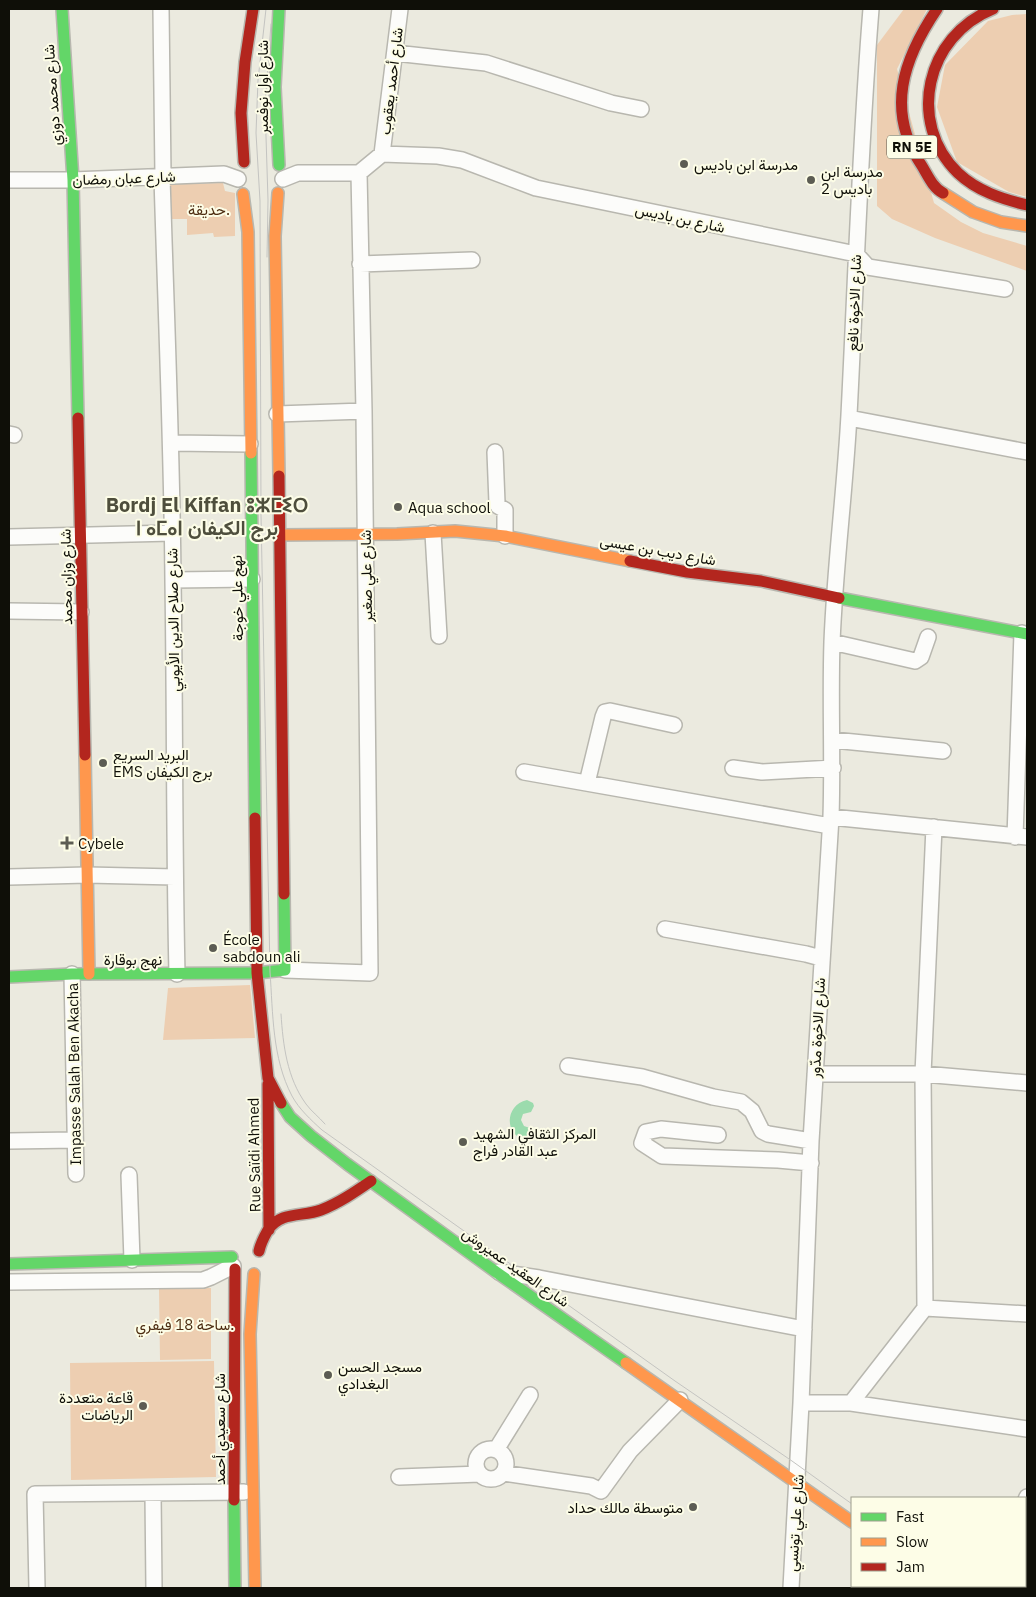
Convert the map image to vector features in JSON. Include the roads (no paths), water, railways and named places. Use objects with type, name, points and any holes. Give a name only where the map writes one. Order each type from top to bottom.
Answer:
[{"type":"main road","name":"شارع محمد دوزي","points":[[62,9],[73,180]]},
{"type":"main road","name":"شارع أول نوفمبر","points":[[244,162],[241,113],[245,62],[253,9]]},
{"type":"main road","name":"شارع أول نوفمبر","points":[[279,9],[274,78],[275,121],[280,179]]},
{"type":"main road","name":"RN 5E","points":[[937,9],[922,31],[908,61],[901,92],[904,130],[918,161],[937,190],[973,212],[1001,222],[1027,226]]},
{"type":"main road","name":"RN 5E","points":[[993,9],[985,11],[963,27],[948,44],[934,69],[927,95],[928,120],[940,151],[958,174],[981,189],[1002,198],[1027,205]]},
{"type":"main road","points":[[280,179],[262,200],[250,198],[240,187],[240,167],[253,156],[262,156],[280,179],[275,236],[285,970]]},
{"type":"main road","name":"شارع وزان محمد","points":[[73,180],[89,974]]},
{"type":"main road","name":"نهج علي خوجة","points":[[240,187],[248,232],[257,973]]},
{"type":"main road","name":"شارع ديب بن عيسى","points":[[280,535],[365,535],[455,531],[505,536],[687,572],[761,581],[1025,633]]},
{"type":"main road","name":"نهج بوقارة","points":[[9,977],[72,974],[257,973],[285,970]]},
{"type":"main road","name":"شارع العقيد عميروش","points":[[257,973],[268,1078],[290,1117],[332,1153],[496,1272],[851,1521]]},
{"type":"main road","name":"Rue Saïdi Ahmed","points":[[268,1078],[270,1230]]},
{"type":"main road","points":[[9,1264],[132,1260],[233,1264],[244,1275],[274,1223],[283,1217],[318,1211],[340,1202],[370,1181]]},
{"type":"main road","points":[[233,1264],[236,1249],[255,1254]]},
{"type":"main road","name":"شارع سعيدي أحمد","points":[[255,1254],[250,1334],[255,1588]]},
{"type":"main road","name":"شارع سعيدي أحمد","points":[[233,1264],[235,1588]]},
{"type":"street","name":"شارع صلاح الدين الأيوبي","points":[[161,9],[163,177],[174,580],[177,974]]},
{"type":"street","name":"شارع أحمد يعقوب","points":[[382,154],[400,9]]},
{"type":"street","name":"شارع الاخوة نافع","points":[[835,597],[849,418],[856,254],[871,9]]},
{"type":"street","points":[[395,53],[486,63],[611,104],[641,109]]},
{"type":"street","points":[[280,179],[298,173],[359,173],[382,154]]},
{"type":"street","name":"شارع بن باديس","points":[[382,154],[438,156],[462,160],[536,188],[856,254],[868,267],[1005,289]]},
{"type":"street","name":"شارع علي صغير","points":[[285,970],[370,973],[364,412],[359,173]]},
{"type":"street","name":"شارع عبان رمضان","points":[[9,180],[73,180],[224,174],[240,187]]},
{"type":"street","points":[[360,264],[472,260]]},
{"type":"street","points":[[277,414],[364,412]]},
{"type":"street","points":[[849,418],[1027,452]]},
{"type":"street","points":[[171,442],[250,444]]},
{"type":"street","points":[[495,452],[496,496],[498,506],[505,510],[505,536]]},
{"type":"street","points":[[9,537],[172,533]]},
{"type":"street","points":[[433,533],[439,636]]},
{"type":"street","points":[[174,580],[252,579]]},
{"type":"street","name":"شارع الاخوة مدّور","points":[[798,1458],[802,1402],[811,1141],[830,822],[832,642],[835,597]]},
{"type":"street","points":[[9,611],[82,612]]},
{"type":"street","points":[[524,772],[830,822],[934,827],[1021,837],[1025,633]]},
{"type":"street","points":[[832,642],[915,660],[921,657],[928,638]]},
{"type":"street","points":[[587,783],[605,712],[674,725]]},
{"type":"street","points":[[832,740],[943,751]]},
{"type":"street","points":[[733,768],[762,772],[832,768]]},
{"type":"street","points":[[851,1403],[925,1308],[923,1074],[934,827]]},
{"type":"street","points":[[9,877],[175,877]]},
{"type":"street","points":[[665,929],[821,958]]},
{"type":"street","name":"Impasse Salah Ben Akacha","points":[[72,974],[76,1174]]},
{"type":"street","points":[[568,1066],[642,1077],[712,1097],[741,1102],[752,1111],[762,1131],[768,1134],[811,1141]]},
{"type":"street","points":[[815,1074],[923,1074],[1027,1083]]},
{"type":"street","points":[[718,1135],[661,1129],[646,1132],[642,1143],[662,1156],[811,1163]]},
{"type":"street","points":[[9,1141],[75,1140]]},
{"type":"street","points":[[129,1175],[132,1260]]},
{"type":"street","points":[[9,1282],[203,1280],[233,1264]]},
{"type":"street","points":[[496,1272],[539,1278],[804,1330]]},
{"type":"street","points":[[925,1308],[1027,1314]]},
{"type":"street","points":[[496,1450],[530,1395]]},
{"type":"street","points":[[503,1473],[591,1486],[601,1491],[630,1451],[680,1400]]},
{"type":"street","points":[[802,1402],[851,1403],[1027,1429]]},
{"type":"street","points":[[399,1477],[480,1474],[491,1479],[503,1473],[506,1464],[506,1460],[500,1452],[486,1450],[479,1456],[476,1465],[480,1474]]},
{"type":"street","name":"شارع علي تونسي","points":[[791,1588],[798,1458]]},
{"type":"street","points":[[37,1588],[35,1494],[253,1492]]},
{"type":"street","points":[[153,1494],[154,1588]]},
{"type":"tram line","points":[[266,9],[258,80],[256,133],[260,201],[261,515],[270,972],[277,1051],[285,1081],[298,1105],[322,1130],[675,1381],[851,1503]]},
{"type":"tram line","points":[[267,257],[268,200],[265,105],[271,24]]},
{"type":"tram line","points":[[281,1014],[287,1061],[294,1083],[306,1104],[325,1124]]},
{"type":"place","name":"مدرسة ابن باديس","points":[[684,164]]},
{"type":"place","name":"مدرسة ابن باديس 2","points":[[811,180]]},
{"type":"place","name":"Aqua school","points":[[398,507]]},
{"type":"place","name":"البريد السريع EMS برج الكيفان","points":[[103,763]]},
{"type":"place","name":"Cybele","points":[[67,843]]},
{"type":"place","name":"École sabdoun ali","points":[[213,948]]},
{"type":"place","name":"المركز الثقافي الشهيد عبد القادر فراج","points":[[463,1142]]},
{"type":"place","name":"مسجد الحسن البغدادي","points":[[328,1375]]},
{"type":"place","name":"قاعة متعددة الرياضات","points":[[143,1406]]},
{"type":"place","name":"متوسطة مالك حداد","points":[[693,1507]]},
{"type":"district","name":"Bordj El Kiffan ⵓⵣⵎⵉⵔ ⵏ ⴰⵎⴰⵏ برج الكيفان","points":[[207,516]]},
{"type":"park label","name":"حديقة.","points":[[209,209]]},
{"type":"park label","name":"ساحة 18 فيفري.","points":[[185,1324]]}]
